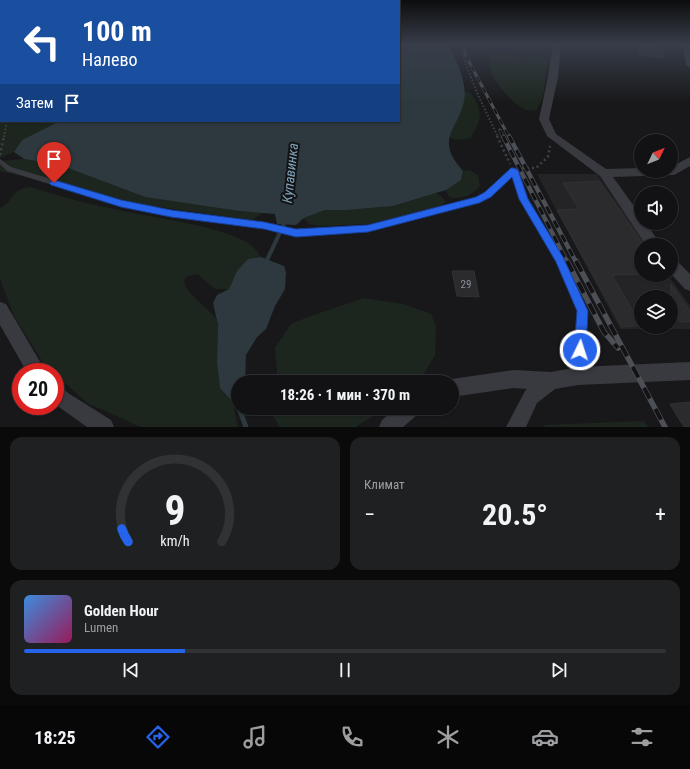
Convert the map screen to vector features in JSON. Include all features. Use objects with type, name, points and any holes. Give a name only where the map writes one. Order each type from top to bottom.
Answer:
[{"type":"street","points":[[555,64],[544,119],[552,136],[604,173],[649,238]]},
{"type":"street","points":[[604,173],[674,171],[690,161]]},
{"type":"street","points":[[678,271],[690,284]]},
{"type":"street","points":[[0,309],[14,336],[31,363]]},
{"type":"street","points":[[459,387],[503,380],[551,381],[578,376],[690,371]]},
{"type":"street","points":[[516,427],[531,397],[551,381]]},
{"type":"street","points":[[64,400],[104,427]]},
{"type":"street","points":[[389,427],[402,415]]},
{"type":"lane","points":[[0,160],[9,169],[121,203],[171,214],[264,226],[296,233],[368,229],[479,200],[488,194],[514,170],[524,199],[560,260],[582,311],[578,376]]},
{"type":"path","points":[[466,64],[478,95],[514,170],[519,168],[536,168],[548,157],[552,136]]},
{"type":"path","points":[[0,155],[8,122]]},
{"type":"shaded area","points":[[489,64],[548,64],[543,97],[537,110],[523,108],[511,100],[497,83],[490,70]]},
{"type":"shaded area","points":[[468,92],[474,97],[478,104],[480,116],[478,122],[471,138],[460,140],[449,137],[464,100],[464,93]]},
{"type":"shaded area","points":[[0,122],[58,122],[22,140],[14,152],[0,158]]},
{"type":"shaded area","points":[[24,159],[60,165],[145,197],[263,213],[252,220],[145,205],[0,171],[0,161]]},
{"type":"shaded area","points":[[469,170],[478,175],[480,186],[466,196],[458,198],[449,197],[446,190],[461,180],[463,171]]},
{"type":"shaded area","points":[[537,174],[597,174],[634,227],[634,230],[636,230],[642,238],[634,238],[634,282],[673,282],[690,306],[690,329],[678,329],[678,290],[634,290],[634,329],[620,329]]},
{"type":"shaded area","points":[[30,187],[96,205],[201,226],[233,236],[246,242],[256,250],[261,257],[248,259],[237,271],[229,289],[215,289],[197,274],[188,276],[184,279],[185,285],[191,294],[216,318],[218,328],[217,362],[220,388],[231,402],[231,415],[235,415],[238,427],[141,427],[87,403],[64,382],[64,363],[43,363],[14,316],[0,279],[0,208],[6,204],[14,194],[22,189]]},
{"type":"shaded area","points":[[436,193],[446,202],[438,207],[369,224],[318,226],[309,224],[304,218],[325,210],[347,210],[393,206]]},
{"type":"shaded area","points":[[364,298],[403,304],[431,314],[436,326],[435,355],[423,375],[276,375],[277,371],[275,348],[291,324]]},
{"type":"shaded area","points":[[272,415],[375,415],[355,427],[280,427]]},
{"type":"shaded area","points":[[644,421],[648,427],[544,427],[545,425]]},
{"type":"water","name":"Купавинка","points":[[400,64],[457,64],[463,80],[465,95],[461,112],[450,136],[449,143],[450,151],[463,171],[461,180],[446,190],[393,206],[347,210],[325,210],[304,218],[296,225],[277,224],[275,214],[240,211],[145,197],[60,165],[24,159],[14,152],[22,140],[58,122],[400,122]]},
{"type":"water","points":[[261,257],[284,266],[286,272],[285,289],[275,306],[266,329],[257,337],[246,355],[245,375],[231,375],[231,400],[220,388],[217,362],[218,325],[213,303],[217,295],[229,289],[237,271],[248,259]]},
{"type":"building","points":[[599,181],[639,238],[634,238],[634,274],[612,275],[634,313],[634,326],[622,327],[557,210],[579,209],[563,183]]},
{"type":"building","points":[[452,271],[474,271],[479,297],[457,296]]},
{"type":"building","points":[[671,284],[675,290],[671,290]]},
{"type":"building","points":[[678,294],[690,311],[690,321],[680,322],[678,319]]},
{"type":"building","points":[[690,402],[690,427],[684,427],[670,404]]},
{"type":"waterway","points":[[266,262],[284,224]]},
{"type":"waterway","points":[[242,415],[246,427]]},
{"type":"railway","points":[[470,64],[509,137]]},
{"type":"railway","points":[[500,130],[503,137]]},
{"type":"railway","points":[[503,136],[567,262]]},
{"type":"railway","points":[[509,136],[576,262]]},
{"type":"railway","points":[[567,261],[604,332],[618,348]]},
{"type":"railway","points":[[576,261],[665,427]]},
{"type":"route","points":[[54,183],[121,203],[171,214],[264,226],[296,233],[368,229],[479,200],[488,194],[514,170],[524,199],[560,260],[582,311],[580,350]]}]
